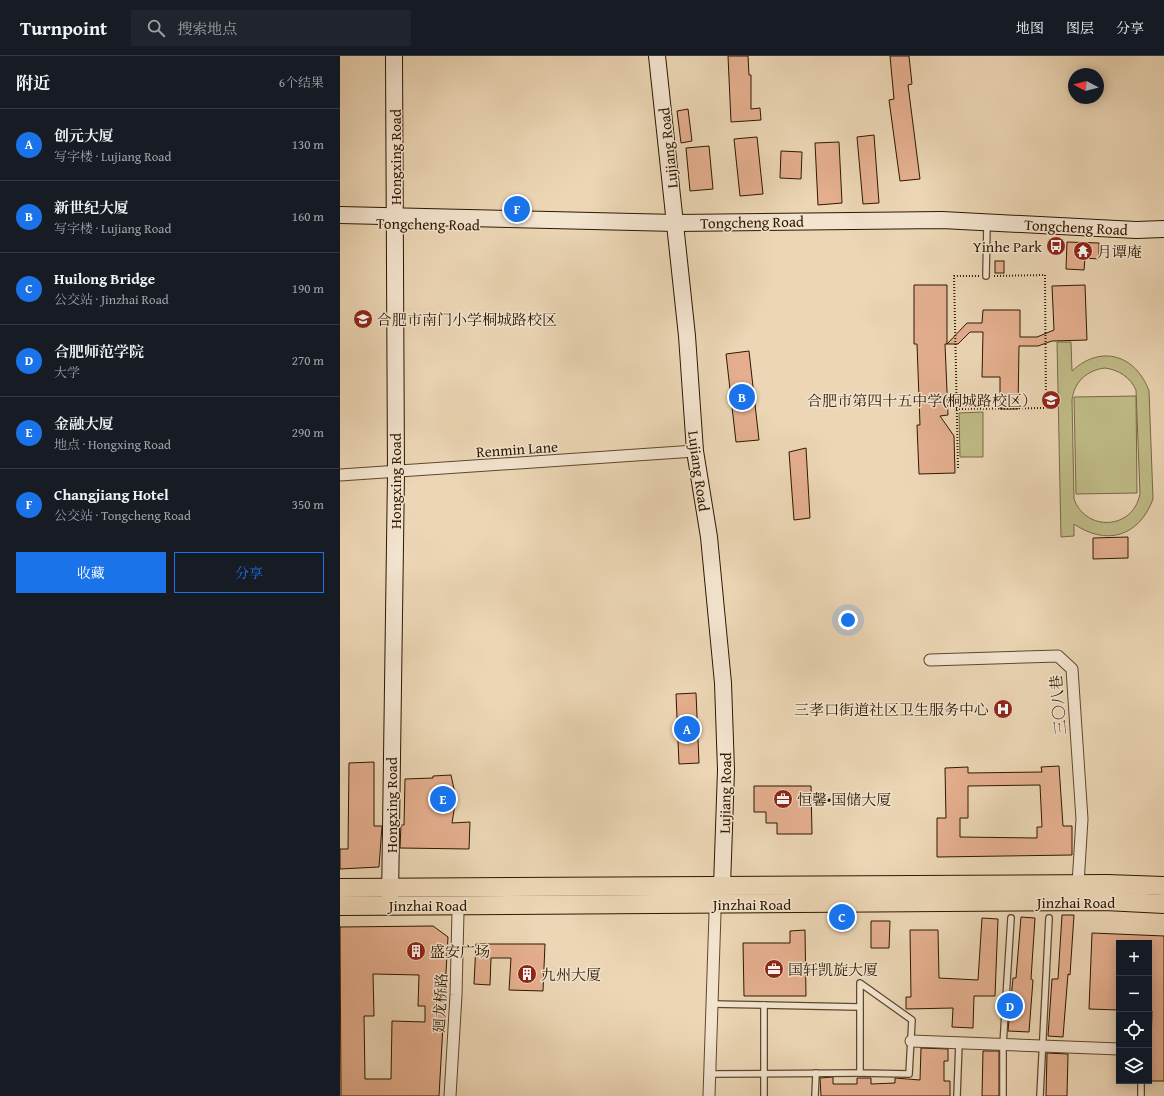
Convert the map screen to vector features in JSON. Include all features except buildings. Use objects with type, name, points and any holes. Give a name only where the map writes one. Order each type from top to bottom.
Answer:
[{"type":"main road","name":"Jinzhai Road","points":[[340,906],[390,897],[722,886],[1078,884],[1164,886]]},
{"type":"main road","name":"Jinzhai Road","points":[[340,888],[390,897],[1089,902],[1164,904]]},
{"type":"street","name":"Hongxing Road","points":[[390,897],[396,473],[394,56]]},
{"type":"street","name":"Lujiang Road","points":[[657,56],[687,336],[695,451],[709,537],[723,684],[726,770],[722,886]]},
{"type":"street","name":"Tongcheng Road","points":[[340,215],[395,220]]},
{"type":"street","name":"Tongcheng Road","points":[[340,222],[395,220],[676,226],[942,229],[987,226],[1136,230],[1164,229]]},
{"type":"street","name":"Tongcheng Road","points":[[987,226],[1164,238]]},
{"type":"street","name":"Renmin Lane","points":[[340,475],[396,473],[695,451]]},
{"type":"street","name":"三〇八巷","points":[[930,660],[1058,656],[1072,669],[1082,819],[1078,884]]},
{"type":"street","name":"廻龙桥路","points":[[450,1096],[456,995],[458,912]]},
{"type":"street","points":[[709,1096],[715,912]]},
{"type":"street","points":[[911,1041],[1116,1050]]},
{"type":"lane","points":[[986,276],[987,226]]},
{"type":"lane","points":[[1003,1096],[1003,1045],[1011,918]]},
{"type":"lane","points":[[1040,1096],[1041,1046],[1049,918]]},
{"type":"lane","points":[[710,1074],[909,1074],[912,1020],[860,983],[860,1073]]},
{"type":"lane","points":[[712,1004],[859,1007]]},
{"type":"lane","points":[[764,1005],[764,1096]]},
{"type":"lane","points":[[957,1096],[959,1043]]},
{"type":"lane","points":[[815,1096],[816,1073]]},
{"type":"lane","points":[[1141,1084],[1141,1096]]},
{"type":"path","points":[[956,409],[1046,408],[1045,275],[954,276],[956,409],[958,468]]},
{"type":"shaded area","points":[[1057,342],[1071,342],[1072,371],[1083,363],[1094,358],[1106,356],[1116,357],[1127,362],[1136,369],[1143,379],[1149,391],[1153,499],[1147,512],[1139,522],[1120,534],[1109,536],[1098,535],[1086,531],[1074,524],[1074,536],[1061,537]],"holes":[[[1098,369],[1110,369],[1124,375],[1131,381],[1136,390],[1140,494],[1136,506],[1128,515],[1119,520],[1109,522],[1098,521],[1088,517],[1080,510],[1074,499],[1072,400],[1075,388],[1082,378]]]},
{"type":"shaded area","points":[[1136,396],[1137,493],[1076,494],[1074,397]]},
{"type":"shaded area","points":[[983,412],[983,457],[960,457],[959,413]]},
{"type":"place","name":"Changjiang Hotel","points":[[517,209]]},
{"type":"place","name":"Yinhe Park","points":[[1056,246]]},
{"type":"place","name":"月谭庵","points":[[1083,251]]},
{"type":"place","name":"合肥市南门小学桐城路校区","points":[[363,319]]},
{"type":"place","name":"新世纪大厦","points":[[742,397]]},
{"type":"place","name":"合肥市第四十五中学(桐城路校区）","points":[[1051,400]]},
{"type":"place","name":"三孝口街道社区卫生服务中心","points":[[1003,709]]},
{"type":"place","name":"创元大厦","points":[[687,729]]},
{"type":"place","name":"金融大厦","points":[[443,799]]},
{"type":"place","name":"恒馨•国储大厦","points":[[783,799]]},
{"type":"place","name":"Huilong Bridge","points":[[842,917]]},
{"type":"place","name":"盛安广场","points":[[416,951]]},
{"type":"place","name":"国轩凯旋大厦","points":[[774,969]]},
{"type":"place","name":"九州大厦","points":[[527,974]]},
{"type":"place","name":"合肥师范学院","points":[[1010,1006]]}]
